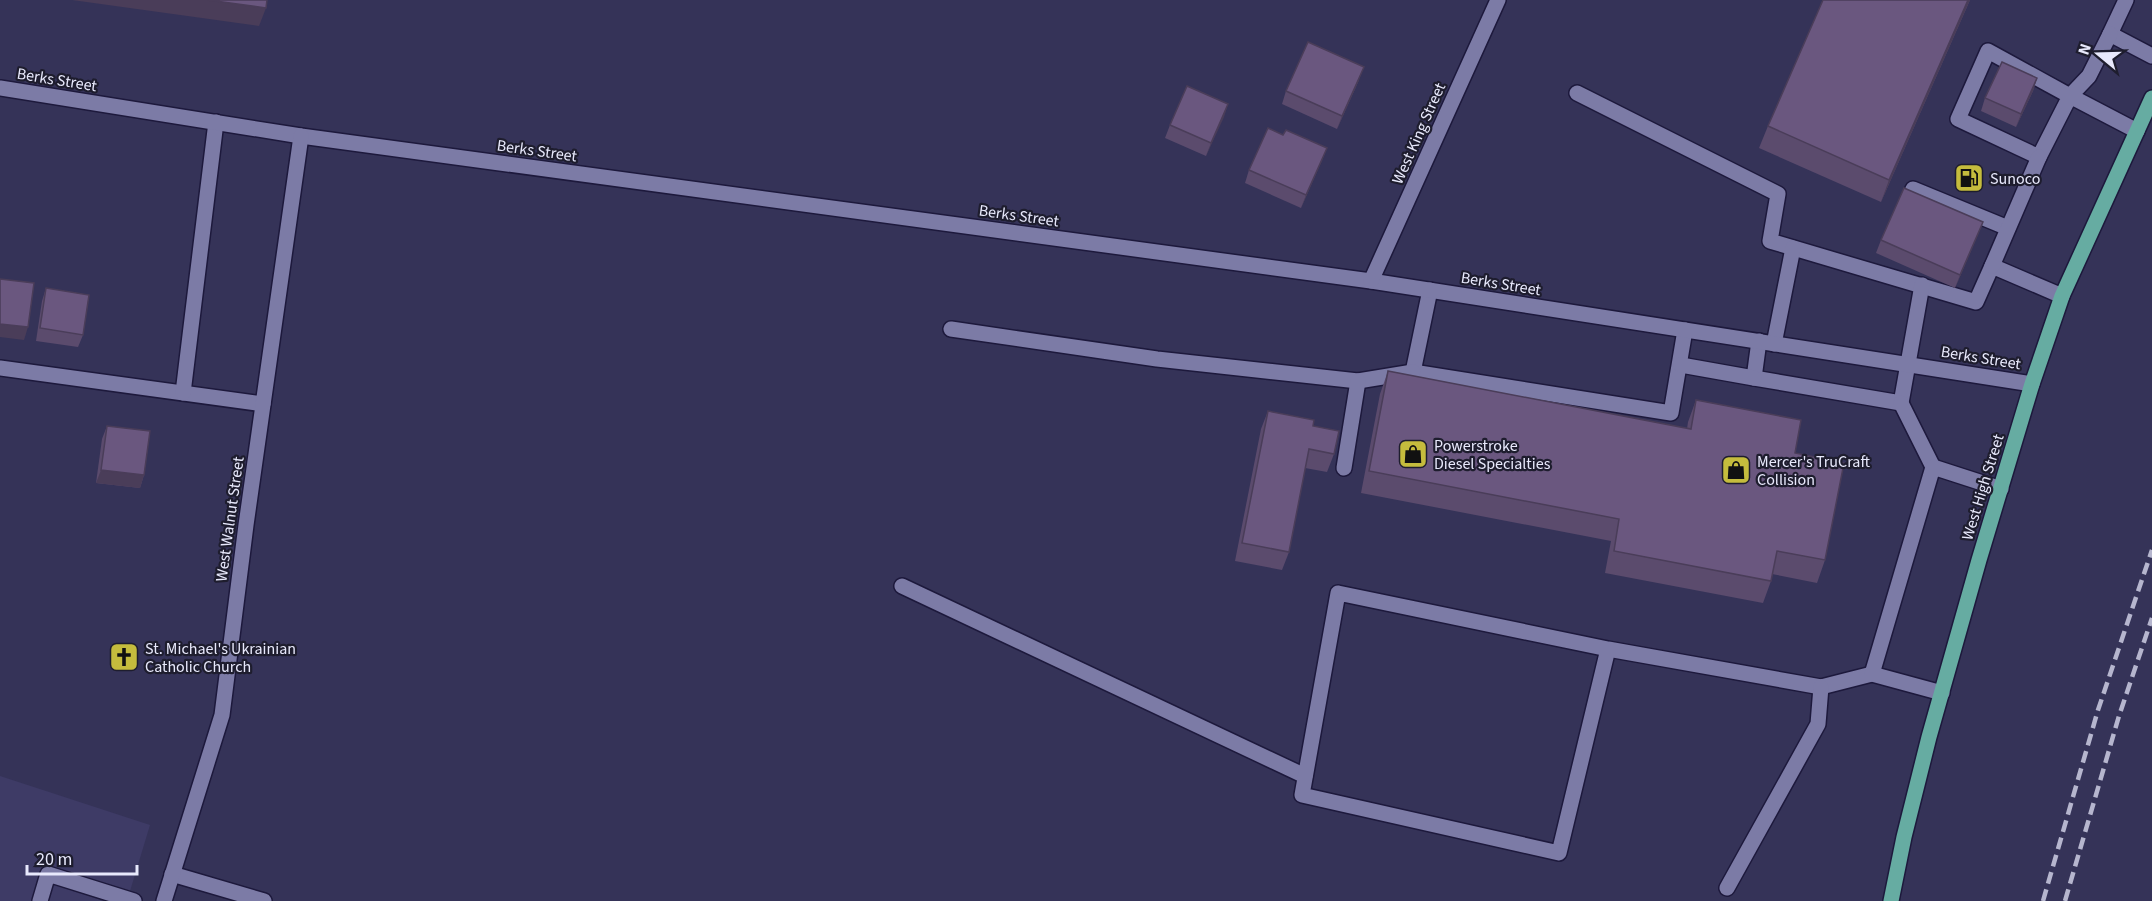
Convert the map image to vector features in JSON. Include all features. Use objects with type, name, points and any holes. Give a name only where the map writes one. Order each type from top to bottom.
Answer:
[{"type":"main road","name":"West High Street","points":[[1892,901],[1904,837],[1942,693],[2032,384],[2062,296],[2152,98]]},
{"type":"street","name":"West King Street","points":[[1371,281],[1498,0]]},
{"type":"street","points":[[1577,93],[1779,194],[1770,241],[1880,272],[1915,279],[1976,302],[2039,157],[2070,96],[2089,76],[2126,0]]},
{"type":"street","points":[[2110,34],[2152,56]]},
{"type":"street","points":[[2039,157],[1958,119],[1988,51],[2137,131]]},
{"type":"street","name":"Berks Street","points":[[0,88],[301,136],[1371,281],[2032,384]]},
{"type":"street","points":[[183,393],[216,122]]},
{"type":"street","name":"West Walnut Street","points":[[164,901],[222,715],[301,136]]},
{"type":"street","points":[[1908,204],[1913,189],[2008,228]]},
{"type":"street","points":[[1937,217],[1944,202]]},
{"type":"street","points":[[1754,378],[1793,248]]},
{"type":"street","points":[[1880,272],[1886,257]]},
{"type":"street","points":[[1992,266],[2062,296]]},
{"type":"street","points":[[1872,674],[1933,467],[1901,404],[1915,279]]},
{"type":"street","points":[[1413,372],[1431,290]]},
{"type":"street","points":[[951,329],[1157,359],[1358,381],[1413,372],[1671,413],[1681,365],[1685,330]]},
{"type":"street","points":[[1681,365],[1901,404]]},
{"type":"street","points":[[0,368],[263,404]]},
{"type":"street","points":[[1344,468],[1358,381]]},
{"type":"street","points":[[1933,467],[2001,489]]},
{"type":"street","points":[[903,586],[1305,776]]},
{"type":"street","points":[[1608,649],[1559,853],[1302,795],[1338,593],[1608,649],[1821,687],[1872,674],[1942,693]]},
{"type":"street","points":[[1727,888],[1818,724],[1821,687]]},
{"type":"street","points":[[40,901],[48,874],[134,901]]},
{"type":"street","points":[[172,874],[264,901]]},
{"type":"shaded area","points":[[0,776],[150,825],[127,901],[0,901]]},
{"type":"building","points":[[208,0],[267,0],[266,8]]},
{"type":"building","points":[[1823,0],[1968,0],[1889,180],[1768,126]]},
{"type":"building","points":[[1308,42],[1364,67],[1342,116],[1286,91]]},
{"type":"building","points":[[2002,62],[2037,78],[2021,114],[1985,98]]},
{"type":"building","points":[[1187,86],[1228,104],[1211,143],[1170,125]]},
{"type":"building","points":[[1268,128],[1283,135],[1286,130],[1327,148],[1306,195],[1249,170]]},
{"type":"building","points":[[1904,188],[1983,222],[1960,275],[1881,240]]},
{"type":"building","points":[[0,279],[34,283],[28,327],[0,324]]},
{"type":"building","points":[[46,288],[89,295],[83,335],[40,328]]},
{"type":"building","points":[[1388,371],[1691,429],[1696,400],[1801,420],[1795,453],[1844,463],[1825,560],[1777,551],[1771,581],[1614,551],[1619,519],[1369,471]]},
{"type":"building","points":[[1268,411],[1314,420],[1313,426],[1339,431],[1334,454],[1309,449],[1289,552],[1242,543]]},
{"type":"building","points":[[107,426],[150,431],[144,475],[101,470]]},
{"type":"railway","points":[[2043,901],[2098,710],[2152,550]]},
{"type":"railway","points":[[2065,901],[2119,716],[2152,618]]},
{"type":"place","name":"Sunoco","points":[[1969,178]]},
{"type":"place","name":"Powerstroke Diesel Specialties","points":[[1413,454]]},
{"type":"place","name":"Mercer's TruCraft Collision","points":[[1736,470]]},
{"type":"place","name":"St. Michael's Ukrainian Catholic Church","points":[[124,657]]}]
